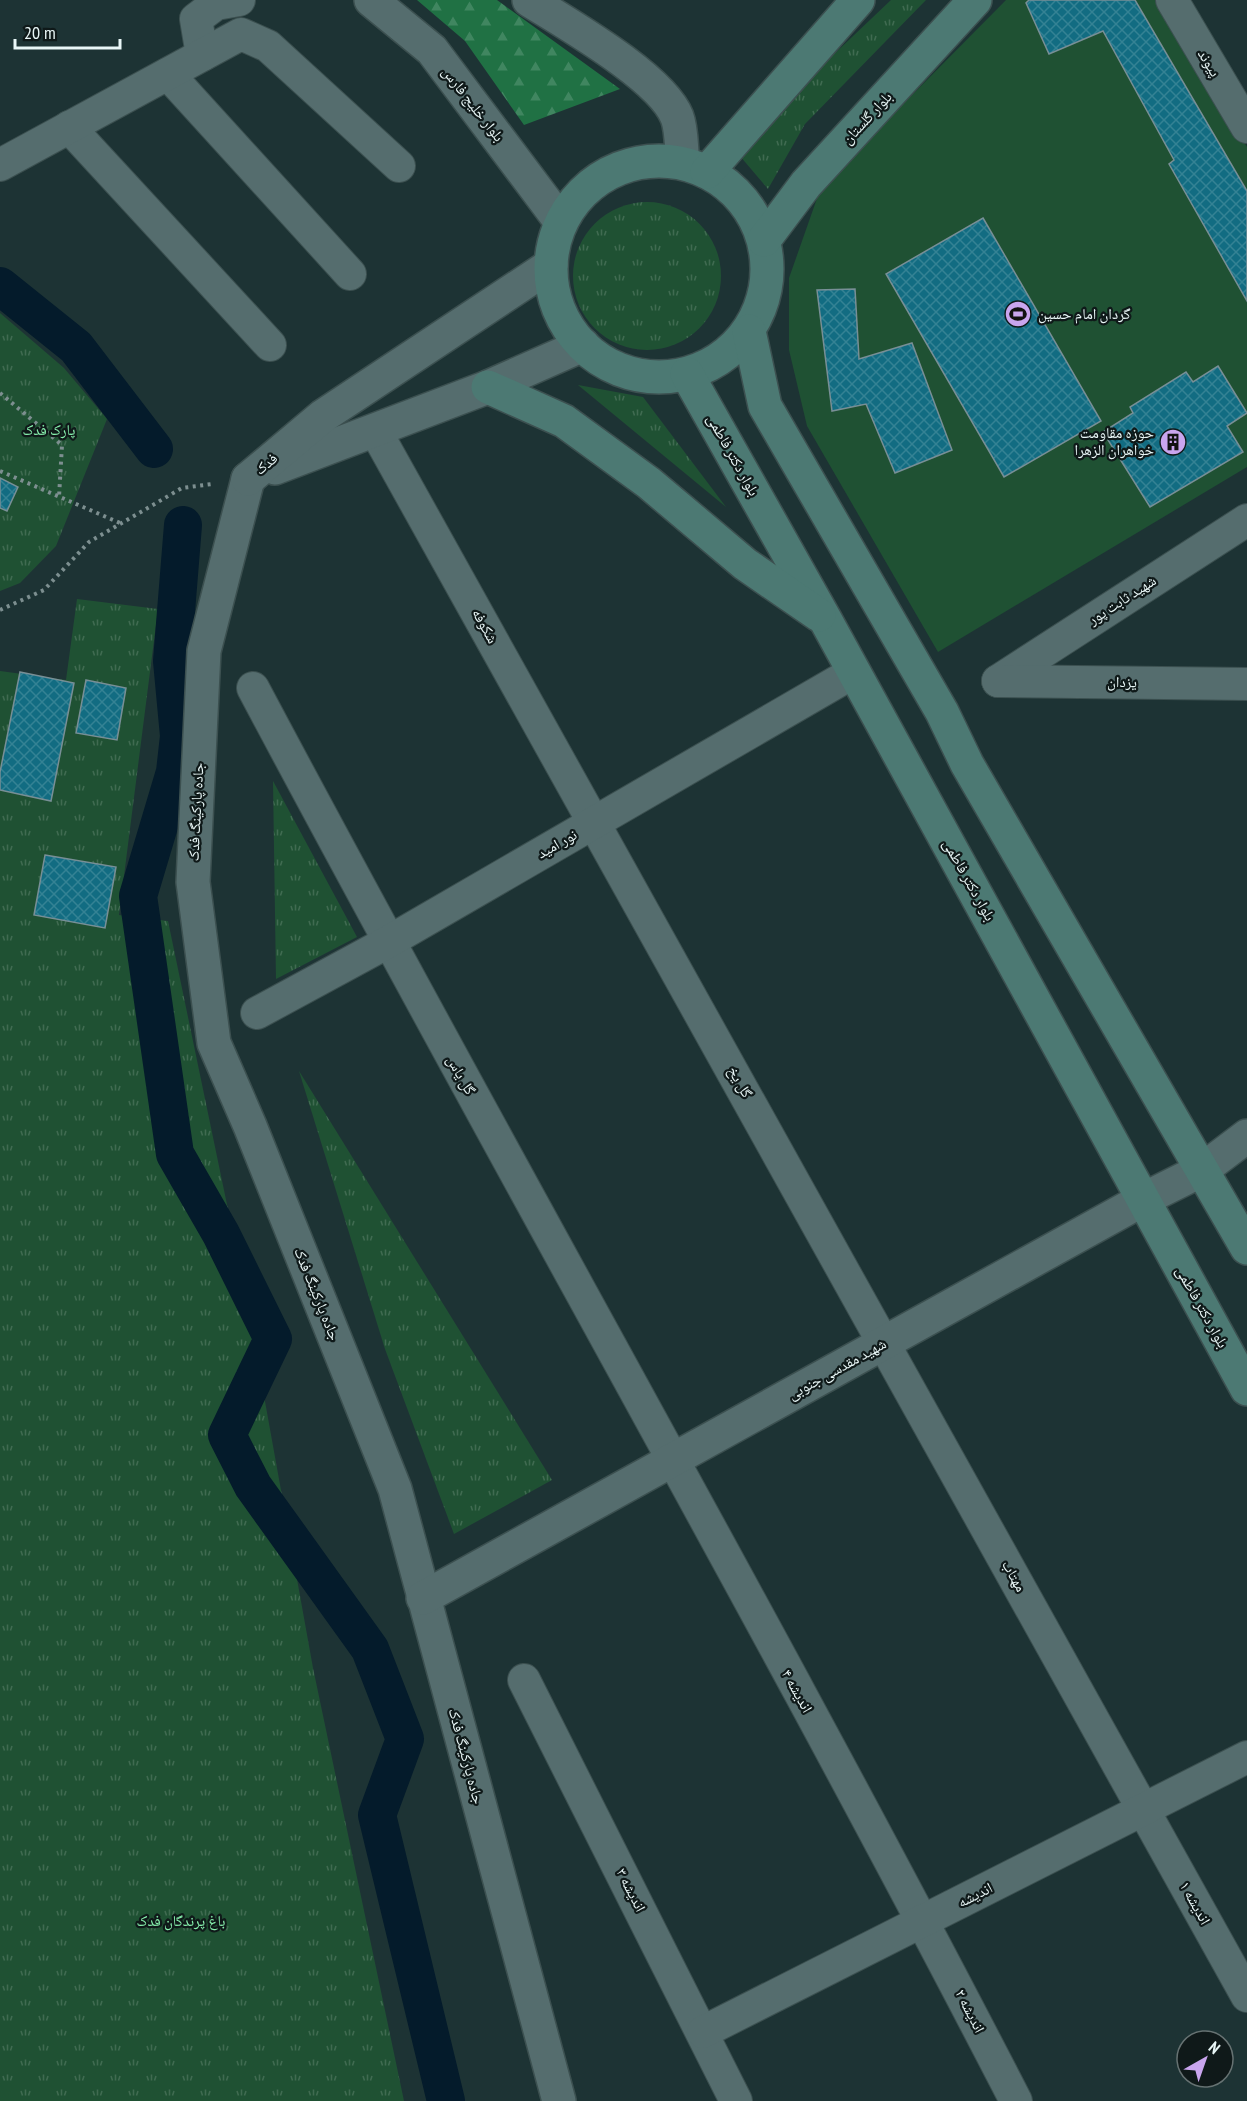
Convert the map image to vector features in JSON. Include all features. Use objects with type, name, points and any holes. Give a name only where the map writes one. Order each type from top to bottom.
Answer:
[{"type":"main road","points":[[695,167],[858,0]]},
{"type":"main road","name":"بلوار گلستان","points":[[764,240],[806,184],[975,0]]},
{"type":"main road","points":[[659,160],[695,167],[733,189],[752,212],[764,240],[768,272],[763,303],[749,331],[732,350],[711,365],[687,374],[659,377],[631,374],[605,363],[583,345],[569,328],[558,309],[552,287],[551,265],[554,243],[561,222],[574,202],[585,190],[612,171],[635,163],[659,160]]},
{"type":"main road","points":[[749,331],[765,406],[942,712],[967,764],[1247,1248]]},
{"type":"main road","name":"بلوار دکتر فاطمی","points":[[687,374],[825,619],[1247,1389]]},
{"type":"main road","points":[[489,387],[564,421],[649,483],[746,564],[825,619]]},
{"type":"street","points":[[202,55],[196,19],[216,4],[239,0]]},
{"type":"street","name":"بلوار خلیج فارس","points":[[371,0],[432,51],[561,222]]},
{"type":"street","points":[[530,0],[635,69],[677,117],[695,167]]},
{"type":"street","name":"پیوند","points":[[1172,0],[1247,126]]},
{"type":"street","points":[[0,165],[241,34],[268,46],[399,166]]},
{"type":"street","points":[[168,74],[350,274]]},
{"type":"street","points":[[69,127],[270,345]]},
{"type":"street","name":"فدک","points":[[248,478],[323,416],[551,265]]},
{"type":"street","name":"فدک","points":[[248,478],[489,387],[583,345]]},
{"type":"street","name":"شکوفه","points":[[375,430],[595,822]]},
{"type":"street","name":"جاده پارکینگ فدک","points":[[248,478],[204,651],[193,882],[214,1043],[255,1137],[395,1489],[559,2101]]},
{"type":"street","name":"شهید ثابت پور","points":[[998,681],[1247,520]]},
{"type":"street","name":"نور امید","points":[[258,1013],[388,942],[854,672]]},
{"type":"street","name":"یزدان","points":[[998,681],[1247,684]]},
{"type":"street","name":"گل یاس","points":[[253,688],[388,942],[672,1461]]},
{"type":"street","name":"گل یخ","points":[[595,822],[885,1343]]},
{"type":"street","name":"شهید مقدسی جنوبی","points":[[423,1598],[1144,1199],[1202,1170],[1247,1136]]},
{"type":"street","name":"مهتاب","points":[[885,1343],[1144,1809]]},
{"type":"street","name":"اندیشه ۴","points":[[672,1461],[923,1921]]},
{"type":"street","name":"اندیشه ۳","points":[[524,1680],[736,2101]]},
{"type":"street","name":"اندیشه","points":[[703,2032],[1247,1757]]},
{"type":"street","name":"اندیشه ۱","points":[[1144,1809],[1247,1996]]},
{"type":"street","name":"اندیشه ۲","points":[[923,1921],[1016,2101]]},
{"type":"path","points":[[0,393],[62,445],[59,497]]},
{"type":"path","points":[[0,471],[120,524]]},
{"type":"path","points":[[0,610],[44,590],[89,542],[182,488],[248,478]]},
{"type":"green space","points":[[417,0],[497,0],[620,89],[524,125],[465,41]]},
{"type":"green space","points":[[891,0],[926,0],[805,124],[768,189],[734,149]]},
{"type":"green space","name":"گردان امام حسین","points":[[1006,0],[1160,0],[1247,147],[1247,467],[938,652],[807,426],[789,350],[789,278],[821,187]]},
{"type":"green space","points":[[647,202],[675,207],[700,223],[716,248],[721,276],[716,304],[700,329],[675,345],[647,350],[619,345],[594,329],[578,304],[573,276],[578,248],[594,223],[619,207]]},
{"type":"green space","name":"پارک فدک","points":[[0,313],[64,368],[107,419],[56,546],[20,583],[0,591]]},
{"type":"green space","points":[[578,385],[643,397],[726,507]]},
{"type":"green space","name":"باغ پرندگان فدک","points":[[77,599],[158,609],[119,915],[168,921],[246,1296],[313,1668],[404,2101],[0,2101],[0,671],[66,680]]},
{"type":"green space","points":[[273,781],[357,937],[276,979]]},
{"type":"green space","points":[[299,1071],[552,1480],[454,1534],[385,1349]]},
{"type":"building","points":[[1029,0],[1135,0],[1247,191],[1247,301],[1169,164],[1174,160],[1103,31],[1049,54],[1026,3]]},
{"type":"building","points":[[983,218],[1101,421],[1004,477],[886,274]]},
{"type":"building","points":[[855,289],[859,359],[912,343],[952,450],[895,473],[866,404],[832,411],[817,290]]},
{"type":"building","name":"حوزه مقاومت خواهران الزهرا","points":[[1218,366],[1247,413],[1227,426],[1243,452],[1150,507],[1103,432],[1133,413],[1130,407],[1186,372],[1193,382]]},
{"type":"building","points":[[0,478],[18,487],[7,511],[0,508]]},
{"type":"building","points":[[20,672],[74,683],[51,801],[0,790],[0,772]]},
{"type":"building","points":[[86,680],[126,688],[117,740],[76,733]]},
{"type":"building","points":[[45,855],[116,867],[105,928],[34,915]]},
{"type":"waterway","points":[[0,286],[76,347],[154,449]]},
{"type":"waterway","points":[[183,525],[172,661],[179,736],[175,772],[138,896],[175,1154],[221,1234],[273,1339],[227,1435],[253,1486],[370,1649],[405,1739],[377,1815],[446,2101]]},
{"type":"place","name":"گردان امام حسین","points":[[1018,314]]},
{"type":"place","name":"حوزه مقاومت خواهران الزهرا","points":[[1173,442]]}]
